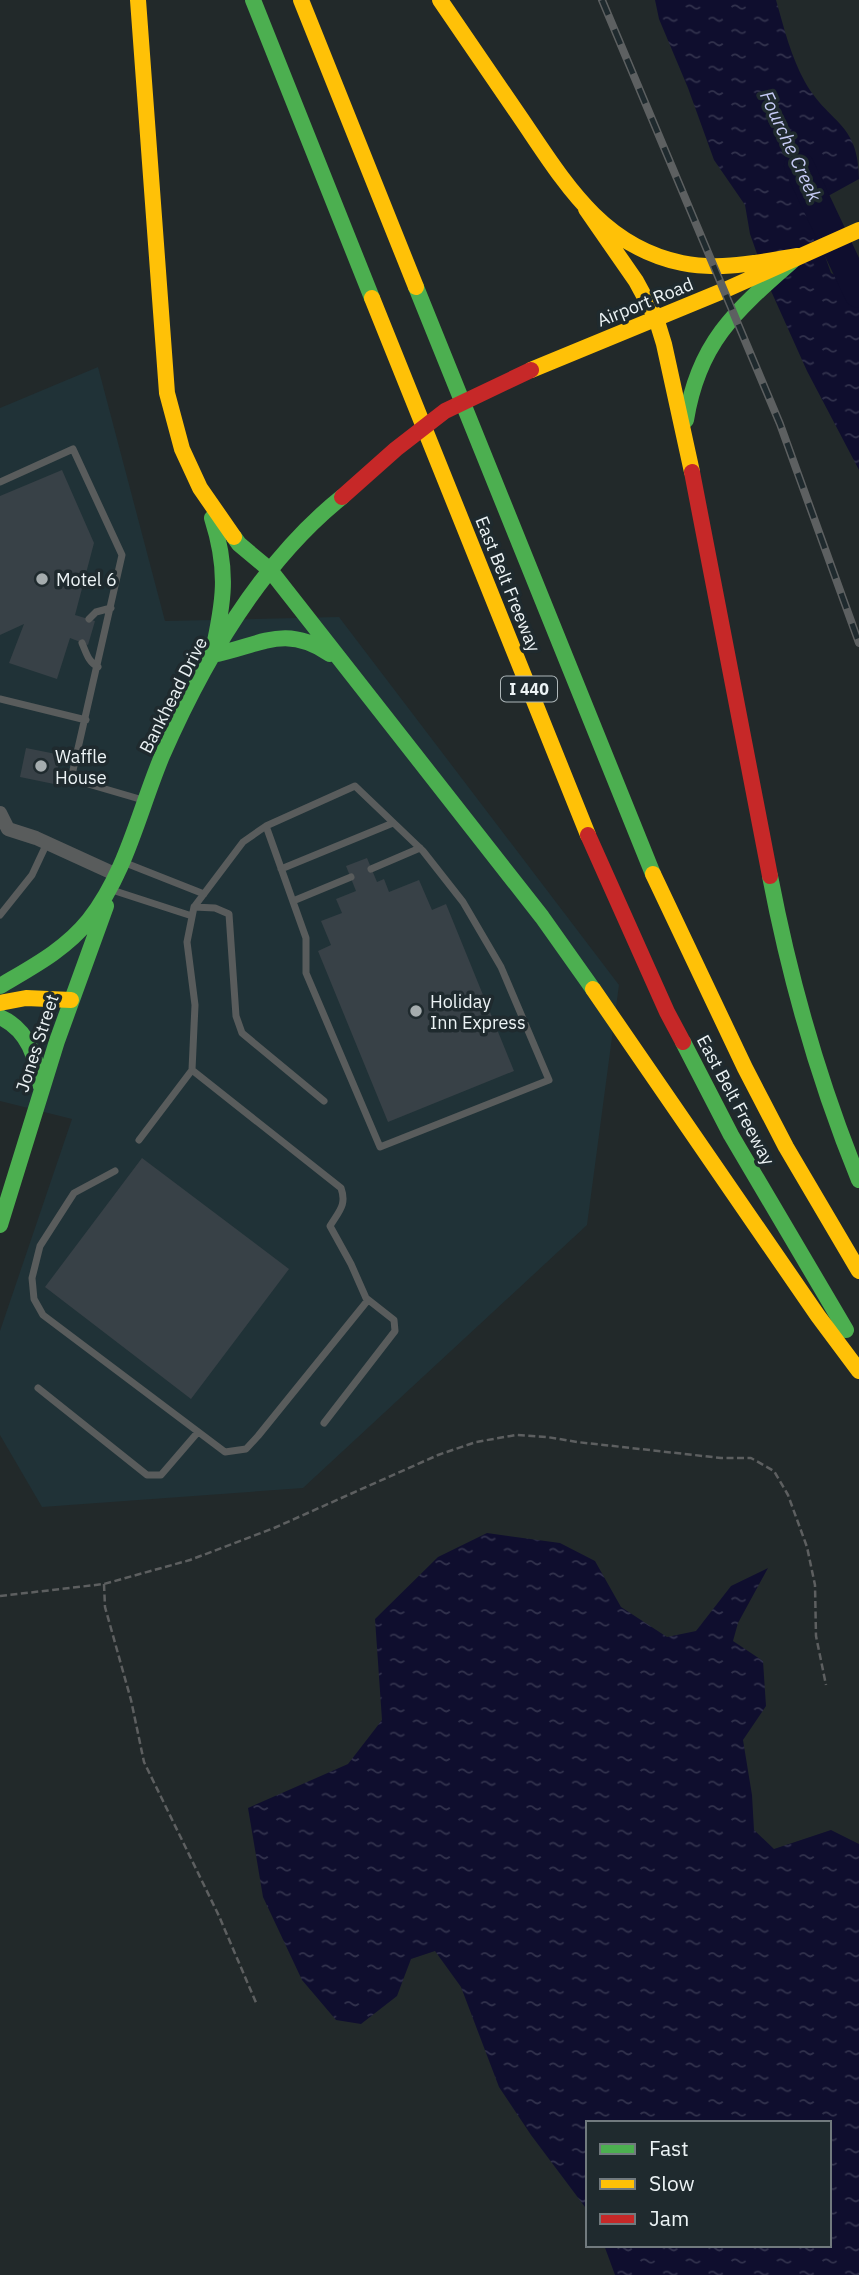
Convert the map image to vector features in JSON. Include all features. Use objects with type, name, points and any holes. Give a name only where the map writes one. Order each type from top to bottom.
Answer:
[{"type":"main road","points":[[138,0],[167,393],[182,449],[221,544],[224,567],[223,603],[212,655],[230,653],[272,638],[289,637],[320,645],[346,667]]},
{"type":"main road","name":"East Belt Freeway","points":[[253,0],[578,812],[662,999],[732,1135],[859,1352]]},
{"type":"main road","name":"East Belt Freeway","points":[[301,0],[659,890],[774,1125],[859,1271]]},
{"type":"main road","points":[[440,0],[636,281],[656,318],[685,438],[772,890],[793,983],[832,1113],[859,1180]]},
{"type":"main road","points":[[586,209],[633,246],[673,262],[729,266],[798,256]]},
{"type":"main road","name":"Airport Road","points":[[445,411],[544,364],[725,290],[859,229]]},
{"type":"main road","points":[[685,438],[687,404],[692,383],[705,353],[717,334],[743,305],[798,256]]},
{"type":"main road","name":"Bankhead Drive","points":[[5,984],[35,967],[69,942],[89,919],[117,876],[144,800],[195,686],[212,655],[270,570],[327,509],[445,411]]},
{"type":"main road","points":[[200,488],[239,544],[270,570],[542,917],[628,1037],[817,1316],[859,1371]]},
{"type":"main road","name":"Jones Street","points":[[0,1225],[71,1000],[117,876]]},
{"type":"main road","points":[[5,984],[46,987],[71,1000]]},
{"type":"main road","points":[[0,1003],[26,998],[71,1000]]},
{"type":"main road","points":[[0,1017],[24,1033],[34,1056],[42,1092]]},
{"type":"street","points":[[0,813],[8,829],[47,843],[117,876]]},
{"type":"lane","points":[[0,482],[73,449],[122,555],[71,779],[144,800]]},
{"type":"lane","points":[[89,619],[96,612],[111,608]]},
{"type":"lane","points":[[82,643],[87,656],[98,667]]},
{"type":"lane","points":[[0,699],[86,720]]},
{"type":"lane","points":[[139,1140],[192,1070],[195,1005],[187,942],[194,907],[243,842],[266,826],[355,786],[420,848],[463,902],[501,967],[549,1080],[380,1147],[306,973],[306,938],[266,826]]},
{"type":"lane","points":[[281,869],[393,823]]},
{"type":"lane","points":[[0,915],[32,875],[47,843]]},
{"type":"lane","points":[[371,869],[420,848]]},
{"type":"lane","points":[[117,876],[204,894]]},
{"type":"lane","points":[[117,876],[192,916]]},
{"type":"lane","points":[[293,901],[351,877]]},
{"type":"lane","points":[[194,907],[215,908],[229,914],[236,1016],[242,1033],[324,1101]]},
{"type":"lane","points":[[192,1070],[341,1188],[345,1198],[343,1205],[330,1226],[368,1300],[394,1320],[395,1331],[324,1423]]},
{"type":"lane","points":[[115,1171],[74,1193],[46,1236],[40,1246],[32,1278],[34,1299],[43,1315],[225,1452],[246,1449],[368,1300]]},
{"type":"lane","points":[[38,1388],[147,1475],[161,1475],[198,1432]]},
{"type":"path","points":[[0,1596],[104,1584],[190,1560],[262,1532],[438,1455],[476,1442],[516,1435],[695,1455],[751,1458],[774,1471],[788,1495],[807,1547],[816,1585],[816,1636],[826,1685]]},
{"type":"path","points":[[104,1584],[105,1607],[126,1681],[144,1762],[219,1916],[257,2005]]},
{"type":"shaded area","points":[[98,367],[165,621],[339,617],[619,985],[587,1225],[303,1488],[42,1507],[0,1435],[0,1331],[72,1119],[0,1101],[0,408]]},
{"type":"water","points":[[655,0],[776,0],[792,52],[805,82],[814,96],[841,124],[854,146],[859,179],[810,206],[810,214],[831,273],[844,280],[859,273],[859,470],[807,371],[767,282],[750,234],[745,205],[714,160],[659,19]]},
{"type":"water","points":[[487,1533],[560,1543],[595,1561],[621,1607],[667,1637],[696,1631],[731,1586],[768,1568],[738,1623],[733,1641],[763,1661],[766,1706],[743,1740],[752,1795],[754,1830],[774,1849],[831,1830],[859,1844],[859,2275],[615,2275],[605,2247],[831,2247],[831,2121],[586,2121],[586,2208],[499,2087],[461,1987],[435,1951],[411,1959],[397,1996],[361,2024],[336,2020],[302,1980],[263,1897],[248,1808],[348,1764],[382,1720],[375,1619],[438,1557]]},
{"type":"building","name":"Motel 6","points":[[62,470],[94,543],[75,615],[95,621],[88,645],[70,638],[57,679],[9,663],[24,624],[0,635],[0,496]]},
{"type":"building","name":"Waffle House","points":[[26,748],[61,755],[54,784],[20,777]]},
{"type":"building","name":"Holiday Inn Express","points":[[367,858],[377,882],[384,879],[389,892],[419,880],[432,910],[446,904],[514,1071],[388,1122],[318,951],[331,945],[321,921],[342,913],[336,899],[356,891],[346,866]]},
{"type":"building","points":[[142,1158],[289,1269],[191,1399],[45,1287]]},
{"type":"waterway","name":"Fourche Creek","points":[[799,166],[859,293]]},
{"type":"railway","points":[[602,0],[780,424],[859,643]]},
{"type":"traffic: fast","points":[[253,0],[372,298]]},
{"type":"traffic: fast","points":[[686,420],[692,392],[712,346],[740,309],[798,256]]},
{"type":"traffic: fast","points":[[416,287],[653,874]]},
{"type":"traffic: fast","points":[[0,986],[48,957],[80,931],[102,902],[131,841],[162,756],[216,650],[260,583],[285,552],[342,497]]},
{"type":"traffic: fast","points":[[212,518],[223,571],[222,602],[212,655],[285,638],[314,645],[330,654]]},
{"type":"traffic: fast","points":[[234,537],[270,570],[542,917],[593,989]]},
{"type":"traffic: fast","points":[[770,876],[807,1030],[831,1106],[859,1180]]},
{"type":"traffic: fast","points":[[0,1225],[57,1041],[106,906]]},
{"type":"traffic: fast","points":[[0,1017],[18,1029],[30,1046],[41,1087]]},
{"type":"traffic: fast","points":[[683,1042],[731,1135],[846,1330]]},
{"type":"traffic: slow","points":[[138,0],[167,393],[182,449],[200,488],[234,537]]},
{"type":"traffic: slow","points":[[301,0],[416,287]]},
{"type":"traffic: slow","points":[[440,0],[567,185],[605,225],[628,242],[653,254],[697,265],[740,265],[798,256]]},
{"type":"traffic: slow","points":[[586,209],[636,281],[656,318],[692,472]]},
{"type":"traffic: slow","points":[[531,370],[725,290],[859,230]]},
{"type":"traffic: slow","points":[[372,298],[588,835]]},
{"type":"traffic: slow","points":[[653,874],[745,1068],[786,1147],[859,1271]]},
{"type":"traffic: slow","points":[[593,989],[818,1316],[859,1371]]},
{"type":"traffic: slow","points":[[0,1003],[26,998],[71,1000]]},
{"type":"traffic: jam","points":[[342,497],[396,449],[445,411],[531,370]]},
{"type":"traffic: jam","points":[[692,472],[770,876]]},
{"type":"traffic: jam","points":[[588,835],[683,1042]]},
{"type":"place","name":"Motel 6","points":[[42,579]]},
{"type":"place","name":"Waffle House","points":[[41,766]]},
{"type":"place","name":"Holiday Inn Express","points":[[416,1011]]}]
